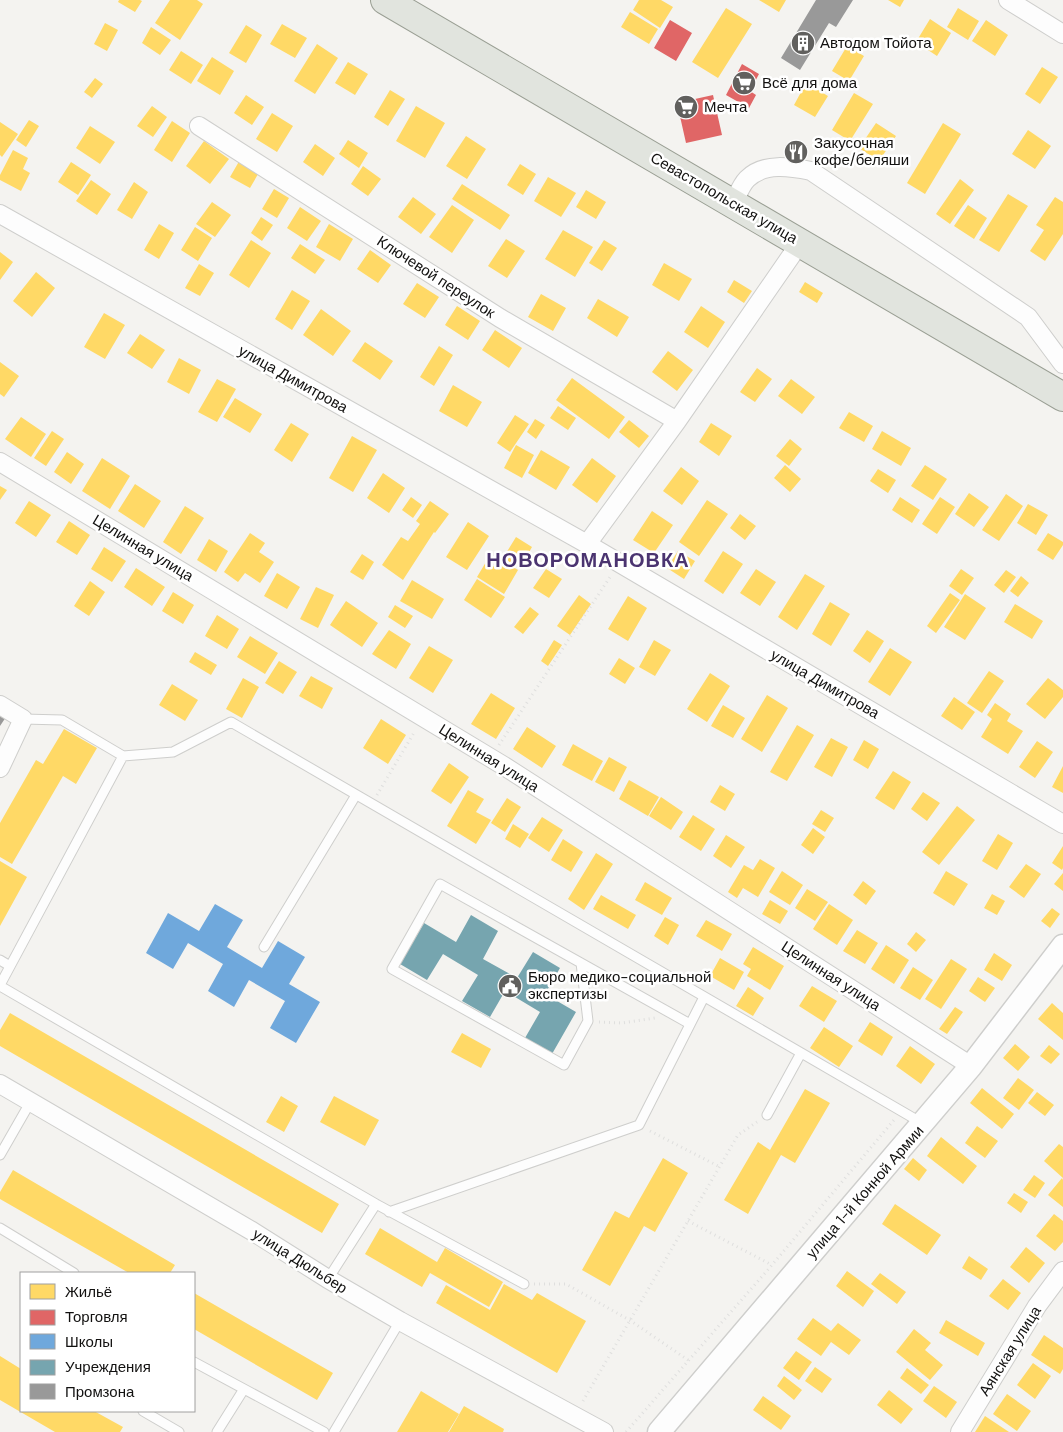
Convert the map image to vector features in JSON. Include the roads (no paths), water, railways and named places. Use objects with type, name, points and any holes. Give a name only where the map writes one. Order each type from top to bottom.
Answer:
[{"type":"main road","name":"Севастопольская улица","points":[[385,0],[1063,397]]},
{"type":"street","points":[[1008,0],[1063,34]]},
{"type":"street","name":"Ключевой переулок","points":[[199,126],[500,318],[676,421]]},
{"type":"street","points":[[733,204],[747,179],[764,169],[787,166],[811,171],[1028,317],[1063,364]]},
{"type":"street","name":"улица Димитрова","points":[[0,214],[586,544],[1063,824]]},
{"type":"street","points":[[586,544],[676,421],[800,243]]},
{"type":"street","name":"Целинная улица","points":[[0,462],[490,758],[971,1066]]},
{"type":"street","points":[[0,705],[23,719],[0,768]]},
{"type":"street","name":"улица 1-й Конной Армии","points":[[659,1432],[923,1124],[971,1066],[1063,946]]},
{"type":"street","name":"улица Дюльбер","points":[[0,1084],[252,1231],[328,1279],[400,1321],[604,1432]]},
{"type":"street","name":"Аянская улица","points":[[960,1432],[1037,1306],[1063,1271]]},
{"type":"lane","points":[[23,719],[62,720],[123,756],[173,752],[231,722],[923,1124]]},
{"type":"lane","points":[[123,756],[0,985],[389,1212],[524,1284]]},
{"type":"lane","points":[[264,947],[356,795]]},
{"type":"lane","points":[[582,963],[588,1022],[564,1065],[392,968],[440,884],[582,963],[690,1024]]},
{"type":"lane","points":[[0,960],[10,966]]},
{"type":"lane","points":[[389,1212],[638,1125],[704,997]]},
{"type":"lane","points":[[767,1115],[802,1053]]},
{"type":"lane","points":[[0,1155],[31,1101]]},
{"type":"lane","points":[[328,1279],[376,1204]]},
{"type":"lane","points":[[0,1228],[72,1272]]},
{"type":"lane","points":[[334,1432],[400,1321]]},
{"type":"lane","points":[[195,1363],[324,1432]]},
{"type":"lane","points":[[217,1432],[244,1389]]},
{"type":"lane","points":[[145,1412],[179,1432]]},
{"type":"place","name":"Автодом Тойота","points":[[803,43]]},
{"type":"place","name":"Всё для дома","points":[[744,83]]},
{"type":"place","name":"Мечта","points":[[686,107]]},
{"type":"place","name":"Закусочная кофе/беляши","points":[[796,152]]},
{"type":"place","name":"Бюро медико-социальной экспертизы","points":[[510,986]]},
{"type":"district","name":"НОВОРОМАНОВКА","points":[[588,560]]}]
